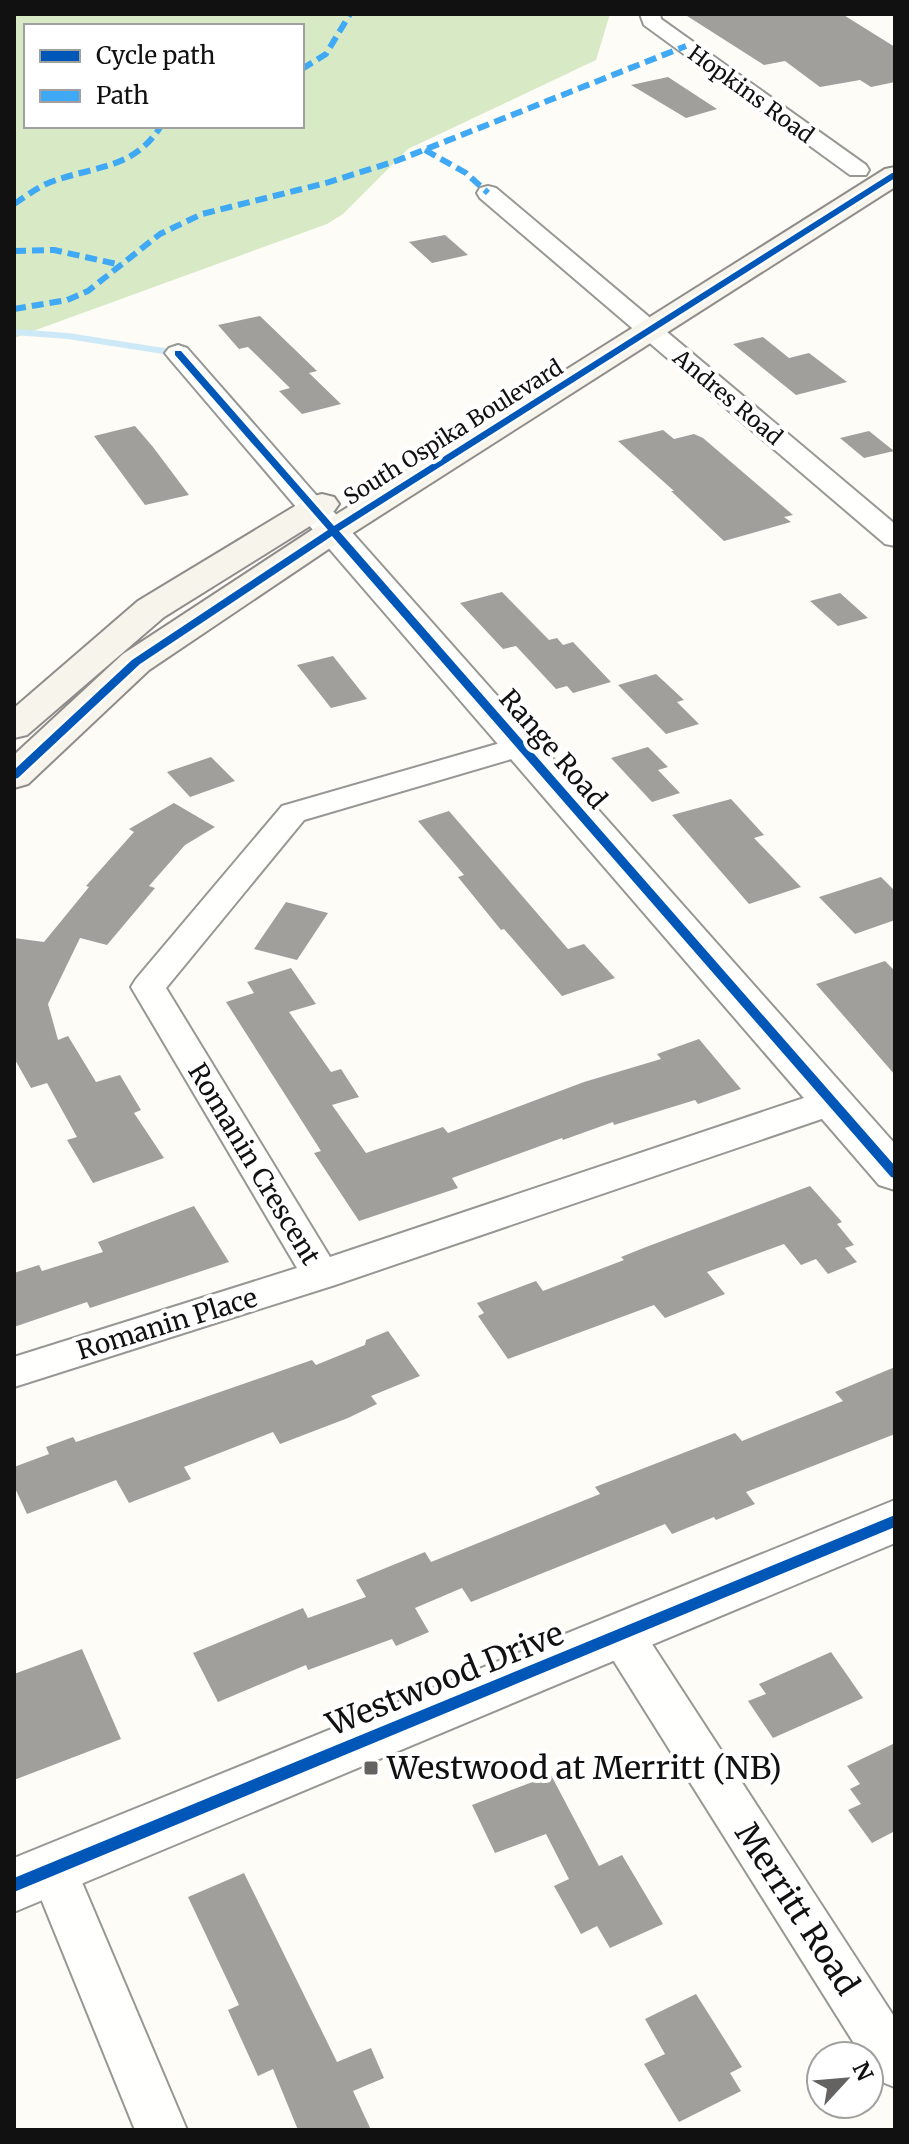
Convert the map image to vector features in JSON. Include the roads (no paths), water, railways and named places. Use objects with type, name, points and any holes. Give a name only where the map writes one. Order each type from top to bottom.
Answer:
[{"type":"main road","name":"South Ospika Boulevard","points":[[381,467],[882,182],[895,149]]},
{"type":"main road","name":"South Ospika Boulevard","points":[[14,727],[151,609],[329,510],[639,322]]},
{"type":"main road","name":"South Ospika Boulevard","points":[[14,776],[136,662],[329,510]]},
{"type":"street","name":"Hopkins Road","points":[[650,14],[651,21],[882,182]]},
{"type":"street","name":"Andres Road","points":[[488,193],[895,538]]},
{"type":"street","name":"Range Road","points":[[178,353],[329,510],[521,746],[895,1174]]},
{"type":"street","name":"Romanin Crescent","points":[[521,746],[293,813],[148,987],[321,1275],[832,1102]]},
{"type":"street","name":"Romanin Place","points":[[14,1372],[321,1275]]},
{"type":"street","name":"Westwood Drive","points":[[33,1877],[895,1521]]},
{"type":"street","name":"Merritt Road","points":[[621,1634],[895,2063]]},
{"type":"street","points":[[33,1877],[161,2130]]},
{"type":"waterway","points":[[14,332],[68,336],[176,353]]},
{"type":"place","name":"Westwood at Merritt (NB)","points":[[371,1768]]}]
